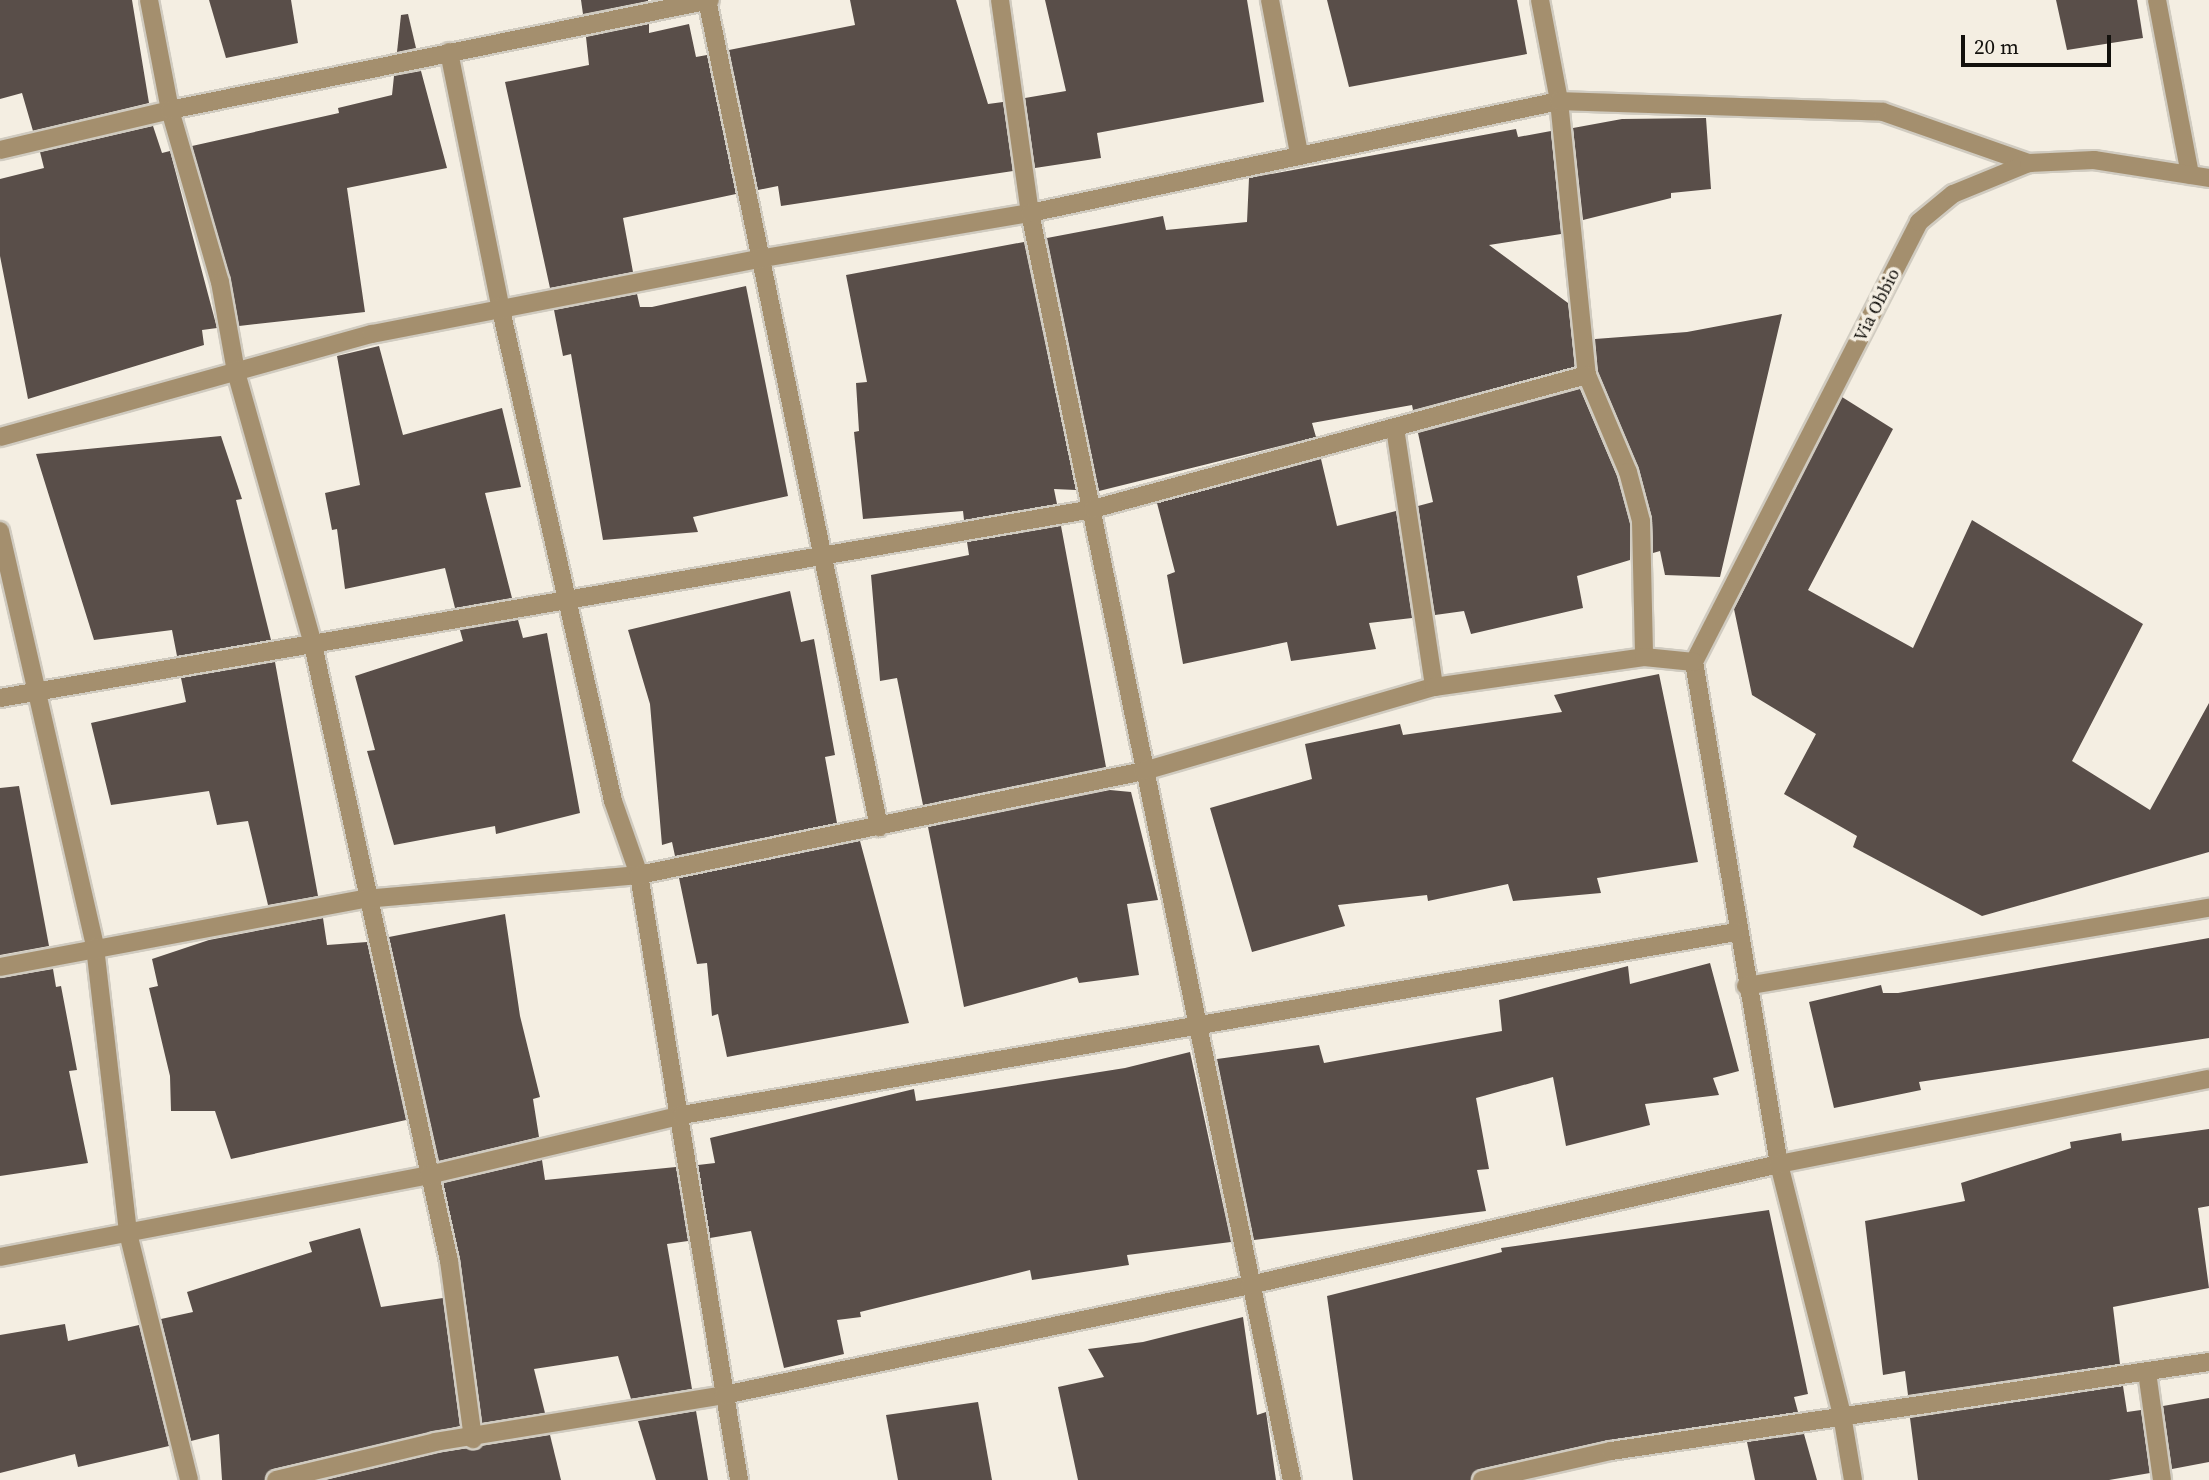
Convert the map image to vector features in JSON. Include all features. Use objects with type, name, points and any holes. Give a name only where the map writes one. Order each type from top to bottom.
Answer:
[{"type":"street","points":[[149,0],[170,110],[220,282],[236,372],[313,645],[365,899],[449,1261],[473,1439]]},
{"type":"street","points":[[0,150],[170,110],[708,0],[758,259],[879,827]]},
{"type":"street","points":[[1000,0],[1030,213],[1093,509],[1196,1028],[1292,1480]]},
{"type":"street","points":[[1270,0],[1299,154]]},
{"type":"street","points":[[1540,0],[1559,101],[1587,375],[1628,472],[1641,521],[1644,657]]},
{"type":"street","points":[[2157,0],[2190,175]]},
{"type":"street","points":[[449,52],[500,306],[613,801],[639,875],[682,1115],[739,1480]]},
{"type":"street","points":[[0,437],[318,347],[500,306],[1030,213],[1559,101],[1883,112],[2029,163]]},
{"type":"street","name":"Via Obbio","points":[[1694,662],[1919,222],[1953,194],[2029,163],[2094,160],[2209,178]]},
{"type":"street","points":[[0,698],[33,695],[569,603],[820,554],[1093,509],[1587,375]]},
{"type":"street","points":[[1395,428],[1434,687]]},
{"type":"street","points":[[0,531],[33,695],[95,947],[128,1233],[189,1480]]},
{"type":"street","points":[[0,967],[95,947],[365,899],[639,875],[1144,771],[1434,687],[1644,657],[1694,662],[1736,932],[1779,1164],[1842,1415],[1853,1480]]},
{"type":"street","points":[[1746,986],[2209,908]]},
{"type":"street","points":[[0,1257],[429,1175],[682,1115],[1050,1048],[1196,1028],[1736,932]]},
{"type":"street","points":[[276,1480],[435,1442],[473,1439],[724,1395],[1250,1285],[1779,1164],[2209,1079]]},
{"type":"street","points":[[1482,1480],[1611,1451],[2209,1362]]},
{"type":"street","points":[[2147,1372],[2162,1480]]},
{"type":"building","points":[[0,0],[132,0],[149,103],[33,131],[22,93],[0,99]]},
{"type":"building","points":[[209,0],[291,0],[298,43],[226,58]]},
{"type":"building","points":[[581,0],[648,0],[648,1],[583,14]]},
{"type":"building","points":[[850,0],[956,0],[988,104],[1003,102],[1013,171],[781,206],[778,186],[758,190],[729,50],[855,25]]},
{"type":"building","points":[[1045,0],[1247,0],[1264,102],[1097,133],[1101,158],[1035,168],[1025,98],[1066,91]]},
{"type":"building","points":[[1327,0],[1517,0],[1527,54],[1349,87]]},
{"type":"building","points":[[2056,0],[2137,0],[2143,38],[2067,50]]},
{"type":"building","points":[[408,14],[416,48],[397,52],[401,15]]},
{"type":"building","points":[[649,24],[649,33],[689,24],[696,57],[707,55],[736,194],[623,218],[633,272],[550,288],[505,82],[589,65],[586,37]]},
{"type":"building","points":[[421,71],[447,168],[347,188],[365,312],[239,326],[192,146],[339,113],[338,108],[392,95],[394,76]]},
{"type":"building","points":[[1706,118],[1711,189],[1671,193],[1671,198],[1583,220],[1573,128],[1622,119]]},
{"type":"building","points":[[153,126],[162,153],[170,151],[217,328],[202,330],[204,345],[28,399],[0,256],[0,179],[44,168],[40,152]]},
{"type":"building","points":[[1516,129],[1518,137],[1551,131],[1561,234],[1489,245],[1568,303],[1575,367],[1413,410],[1412,405],[1312,423],[1316,437],[1099,491],[1047,238],[1163,216],[1166,230],[1247,222],[1249,178]]},
{"type":"building","points":[[1024,242],[1076,490],[1054,489],[1057,504],[964,520],[963,511],[863,519],[854,432],[859,431],[856,383],[867,382],[846,275]]},
{"type":"building","points":[[746,286],[788,496],[693,517],[698,532],[603,540],[571,354],[563,356],[554,310],[637,294],[640,307],[652,307]]},
{"type":"building","points":[[1782,314],[1720,577],[1665,575],[1660,551],[1653,553],[1652,518],[1639,469],[1598,372],[1595,339],[1687,332]]},
{"type":"building","points":[[379,346],[403,435],[502,408],[521,487],[485,493],[512,598],[455,608],[445,568],[345,589],[337,529],[332,530],[325,493],[360,485],[337,356]]},
{"type":"building","points":[[1580,389],[1617,476],[1630,523],[1630,560],[1577,576],[1583,608],[1471,634],[1464,611],[1435,615],[1418,506],[1433,502],[1418,433]]},
{"type":"building","points":[[1842,397],[1893,429],[1808,590],[1913,648],[1972,520],[2143,624],[2072,761],[2150,810],[2209,703],[2209,852],[1982,916],[1853,847],[1857,836],[1784,794],[1816,734],[1752,695],[1734,609]]},
{"type":"building","points":[[221,436],[242,499],[236,500],[271,640],[177,656],[172,630],[94,640],[36,454]]},
{"type":"building","points":[[1321,459],[1337,526],[1396,511],[1412,618],[1369,623],[1376,649],[1291,661],[1287,642],[1183,664],[1167,575],[1175,572],[1157,503]]},
{"type":"building","points":[[1061,526],[1106,767],[923,805],[897,678],[880,681],[871,575],[969,555],[967,542]]},
{"type":"building","points":[[790,591],[801,642],[814,639],[835,755],[825,757],[837,823],[675,856],[672,842],[662,845],[650,704],[628,630]]},
{"type":"building","points":[[518,620],[523,638],[547,633],[580,813],[496,834],[495,826],[394,845],[367,751],[375,750],[355,676],[463,641],[460,630]]},
{"type":"building","points":[[275,662],[318,896],[268,905],[248,821],[217,825],[209,791],[111,805],[91,723],[186,702],[181,678]]},
{"type":"building","points":[[1659,674],[1698,862],[1597,878],[1601,893],[1513,901],[1508,884],[1428,901],[1427,895],[1338,905],[1345,926],[1252,952],[1210,808],[1312,779],[1305,744],[1400,724],[1403,735],[1562,712],[1554,695]]},
{"type":"building","points":[[19,786],[49,946],[0,955],[0,788]]},
{"type":"building","points":[[1110,790],[1131,792],[1158,900],[1127,904],[1139,975],[1079,983],[1077,977],[964,1007],[928,827]]},
{"type":"building","points":[[860,841],[909,1023],[727,1057],[718,1014],[712,1016],[707,963],[697,964],[679,878]]},
{"type":"building","points":[[505,914],[520,1016],[540,1097],[533,1099],[539,1137],[439,1161],[389,937]]},
{"type":"building","points":[[323,918],[327,945],[367,942],[406,1120],[231,1159],[215,1111],[171,1111],[170,1076],[149,988],[158,986],[152,959],[209,940]]},
{"type":"building","points":[[2209,938],[2209,1038],[1919,1082],[1921,1090],[1834,1108],[1809,1002],[1881,985],[1883,993],[1898,993]]},
{"type":"building","points":[[1710,963],[1739,1071],[1713,1078],[1719,1095],[1645,1104],[1650,1125],[1566,1146],[1553,1077],[1476,1098],[1489,1169],[1477,1170],[1486,1211],[1254,1240],[1217,1059],[1319,1045],[1324,1063],[1502,1031],[1499,1000],[1628,966],[1630,984]]},
{"type":"building","points":[[53,969],[56,987],[61,986],[77,1070],[69,1071],[88,1163],[0,1176],[0,978]]},
{"type":"building","points":[[1190,1052],[1231,1242],[1127,1255],[1129,1265],[1032,1280],[1030,1270],[860,1312],[861,1317],[837,1320],[844,1354],[784,1368],[751,1231],[710,1238],[698,1165],[715,1163],[710,1138],[914,1089],[916,1101],[1125,1068]]},
{"type":"building","points":[[2209,1129],[2209,1206],[2198,1208],[2209,1288],[2113,1307],[2120,1364],[1908,1395],[1905,1371],[1883,1375],[1865,1221],[1965,1201],[1961,1183],[2071,1148],[2070,1142],[2121,1133],[2122,1141]]},
{"type":"building","points":[[542,1160],[545,1180],[676,1167],[688,1241],[667,1244],[692,1389],[631,1399],[618,1356],[534,1369],[545,1413],[482,1423],[460,1259],[443,1183]]},
{"type":"building","points":[[1769,1210],[1808,1394],[1794,1397],[1798,1412],[1609,1440],[1480,1469],[1471,1480],[1353,1480],[1327,1296],[1502,1252],[1501,1248]]},
{"type":"building","points":[[360,1228],[381,1307],[443,1298],[460,1426],[273,1469],[265,1480],[222,1480],[219,1434],[191,1441],[161,1319],[193,1312],[187,1292],[312,1252],[309,1242]]},
{"type":"building","points":[[1243,1317],[1257,1415],[1266,1412],[1276,1480],[1078,1480],[1058,1387],[1104,1377],[1088,1349],[1143,1342]]},
{"type":"building","points":[[65,1324],[68,1341],[139,1325],[169,1446],[78,1467],[75,1454],[0,1473],[0,1335]]},
{"type":"building","points":[[2123,1386],[2127,1412],[2141,1410],[2150,1473],[2109,1480],[1918,1480],[1910,1418]]},
{"type":"building","points":[[2209,1398],[2209,1462],[2172,1469],[2163,1406]]},
{"type":"building","points":[[978,1402],[992,1480],[898,1480],[886,1415]]},
{"type":"building","points":[[696,1411],[708,1480],[656,1480],[638,1421]]},
{"type":"building","points":[[1804,1434],[1817,1480],[1755,1480],[1747,1442]]},
{"type":"building","points":[[550,1435],[561,1480],[325,1480],[437,1453]]}]
